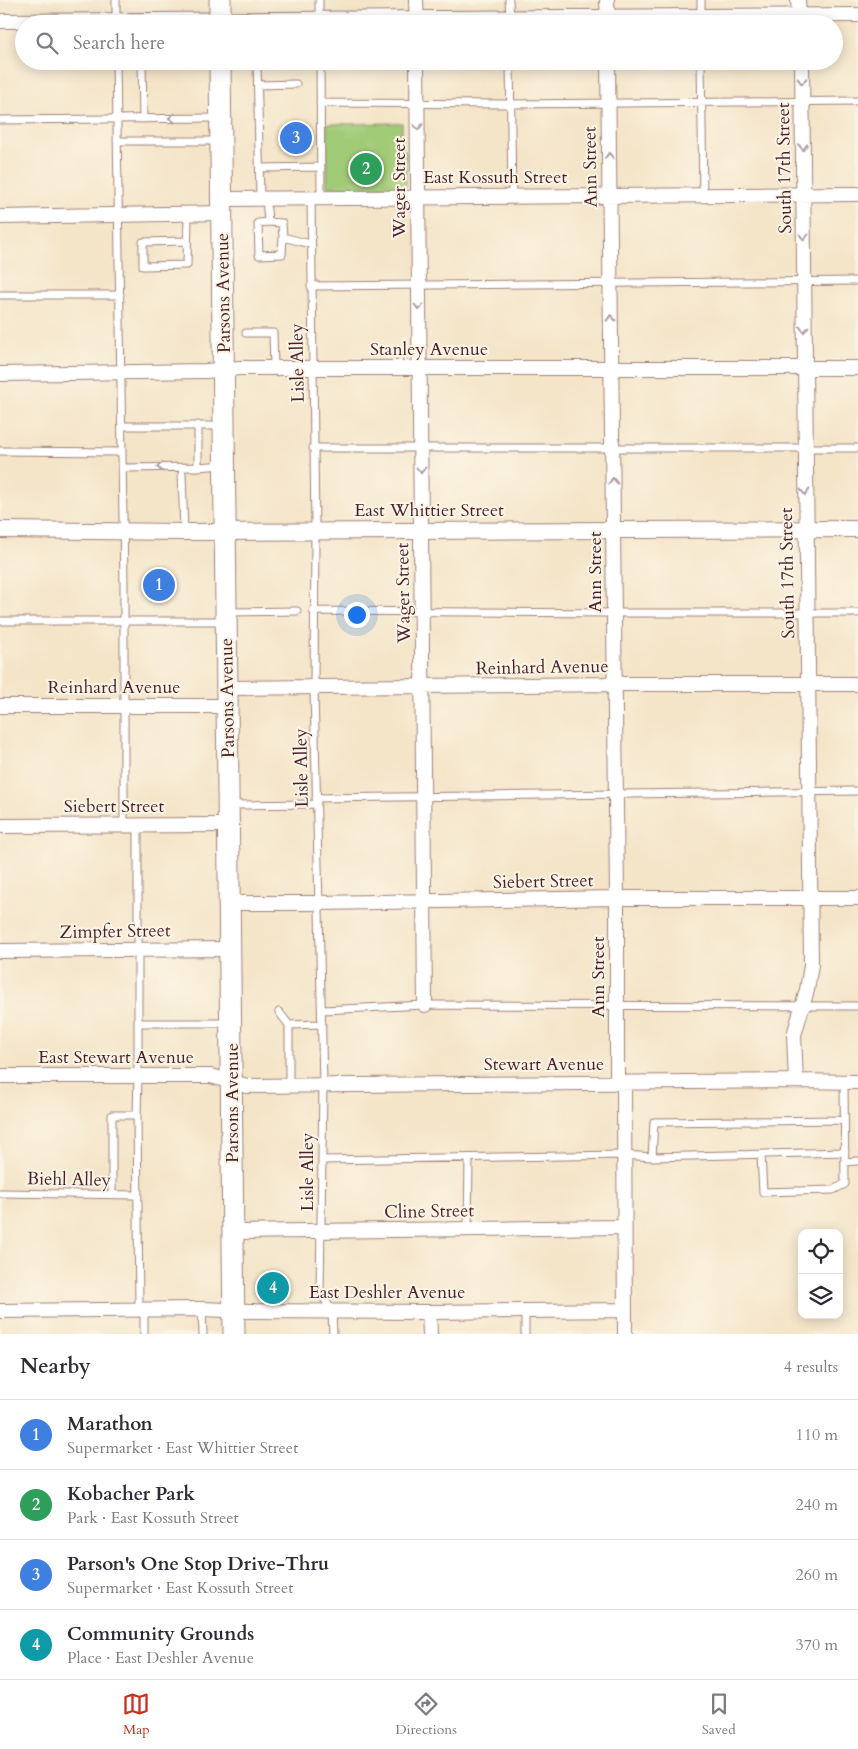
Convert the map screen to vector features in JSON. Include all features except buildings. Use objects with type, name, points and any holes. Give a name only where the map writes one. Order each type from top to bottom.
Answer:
[{"type":"main road","name":"Parsons Avenue","points":[[220,70],[234,1334]]},
{"type":"street","points":[[416,0],[417,15]]},
{"type":"street","points":[[607,0],[608,15]]},
{"type":"street","points":[[798,0],[800,15]]},
{"type":"street","points":[[843,16],[858,15]]},
{"type":"street","points":[[0,21],[15,21]]},
{"type":"street","name":"Wager Street","points":[[417,70],[425,1005]]},
{"type":"street","name":"Ann Street","points":[[608,70],[617,1006],[624,1155],[625,1334]]},
{"type":"street","name":"South 17th Street","points":[[796,1081],[794,1034],[807,990],[811,965],[804,448],[802,70]]},
{"type":"street","name":"East Kossuth Street","points":[[0,218],[188,214],[263,198],[858,194]]},
{"type":"street","name":"Stanley Avenue","points":[[0,374],[274,369],[858,368]]},
{"type":"street","name":"East Whittier Street","points":[[0,530],[184,532],[858,529]]},
{"type":"street","name":"Reinhard Avenue","points":[[0,706],[125,706],[314,689],[615,684],[858,684]]},
{"type":"street","name":"Siebert Street","points":[[0,826],[131,825],[228,815]]},
{"type":"street","name":"Siebert Street","points":[[230,902],[318,903],[617,898],[858,898]]},
{"type":"street","name":"Zimpfer Street","points":[[0,951],[231,949]]},
{"type":"street","name":"East Stewart Avenue","points":[[0,1076],[211,1076],[232,1081]]},
{"type":"street","name":"Stewart Avenue","points":[[232,1081],[247,1086],[620,1082],[851,1082]]},
{"type":"street","name":"Cline Street","points":[[233,1232],[624,1227]]},
{"type":"street","name":"East Deshler Avenue","points":[[0,1311],[202,1309],[234,1311],[429,1312],[625,1310]]},
{"type":"street","points":[[429,1312],[430,1334]]},
{"type":"lane","points":[[116,0],[116,15]]},
{"type":"lane","points":[[319,0],[319,15]]},
{"type":"lane","points":[[509,0],[510,15]]},
{"type":"lane","points":[[701,0],[701,15]]},
{"type":"lane","points":[[116,70],[125,706],[137,949],[137,1195],[141,1310],[144,1334]]},
{"type":"lane","points":[[142,70],[143,119]]},
{"type":"lane","points":[[257,70],[260,168],[268,222]]},
{"type":"lane","name":"Lisle Alley","points":[[320,70],[321,167],[310,244],[315,530],[314,689],[323,1085],[320,1292],[332,1311],[333,1334]]},
{"type":"lane","points":[[510,70],[512,196]]},
{"type":"lane","points":[[702,70],[702,195]]},
{"type":"lane","points":[[258,85],[296,84]]},
{"type":"lane","points":[[320,103],[510,104],[858,101]]},
{"type":"lane","points":[[0,120],[221,118]]},
{"type":"lane","points":[[118,141],[221,140]]},
{"type":"lane","points":[[260,168],[321,167]]},
{"type":"lane","points":[[187,241],[143,242],[143,266],[187,266],[188,214]]},
{"type":"lane","points":[[258,223],[282,223],[283,237],[282,254],[259,255],[258,223]]},
{"type":"lane","points":[[283,237],[310,244]]},
{"type":"lane","points":[[311,286],[858,281]]},
{"type":"lane","points":[[0,295],[120,295]]},
{"type":"lane","points":[[246,333],[273,334],[274,369]]},
{"type":"lane","points":[[198,425],[198,467]]},
{"type":"lane","points":[[122,426],[225,426]]},
{"type":"lane","points":[[313,448],[858,448]]},
{"type":"lane","points":[[0,451],[122,452]]},
{"type":"lane","points":[[123,468],[225,465]]},
{"type":"lane","points":[[182,474],[184,532]]},
{"type":"lane","points":[[0,620],[124,621],[297,611]]},
{"type":"lane","points":[[314,611],[858,612]]},
{"type":"lane","points":[[228,815],[317,801],[424,796],[858,792]]},
{"type":"lane","points":[[322,1010],[425,1005],[858,1006]]},
{"type":"lane","points":[[279,1012],[289,1025],[289,1085]]},
{"type":"lane","points":[[138,1023],[232,1022]]},
{"type":"lane","points":[[289,1025],[322,1024]]},
{"type":"lane","points":[[761,1155],[763,1192],[833,1190],[845,1184],[844,1120],[851,1082]]},
{"type":"lane","points":[[112,1194],[112,1115],[137,1115]]},
{"type":"lane","points":[[652,1157],[654,1122],[844,1120]]},
{"type":"lane","points":[[322,1160],[624,1155],[652,1157],[845,1152]]},
{"type":"lane","points":[[468,1229],[469,1158]]},
{"type":"lane","points":[[845,1162],[858,1162]]},
{"type":"lane","name":"Biehl Alley","points":[[0,1193],[137,1195]]},
{"type":"lane","points":[[202,1309],[203,1334]]},
{"type":"lane","points":[[525,1310],[525,1334]]},
{"type":"green space","points":[[402,123],[402,150],[406,151],[406,187],[327,187],[327,124]]},
{"type":"place","name":"Parson's One Stop Drive-Thru","points":[[296,138]]},
{"type":"place","name":"Kobacher Park","points":[[366,169]]},
{"type":"place","name":"Marathon","points":[[159,585]]},
{"type":"place","name":"Community Grounds","points":[[273,1288]]}]
